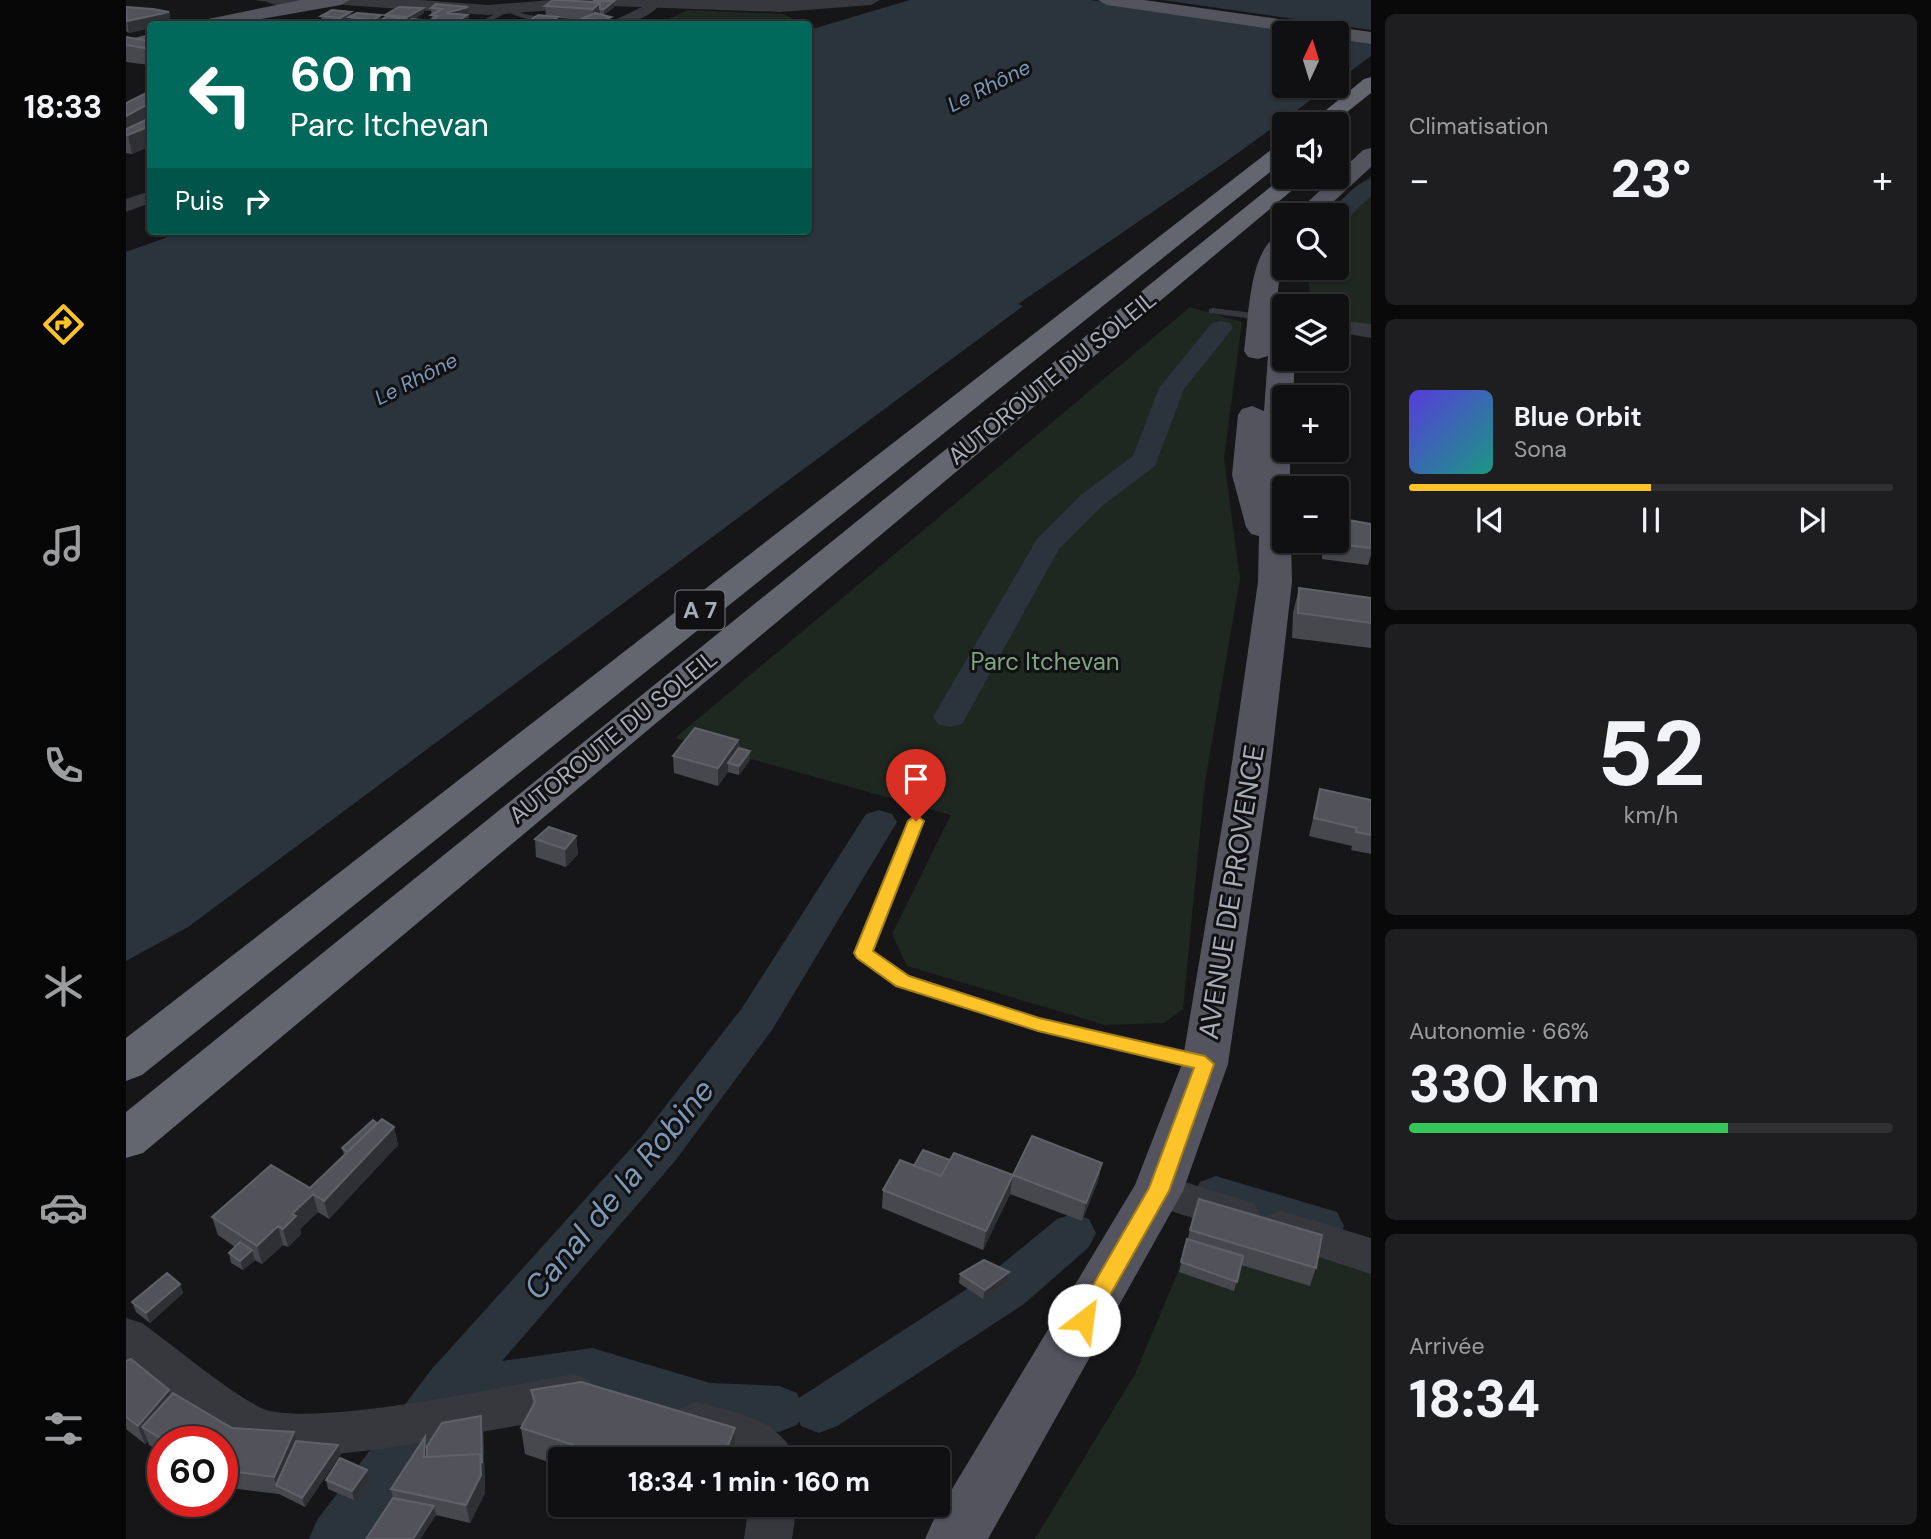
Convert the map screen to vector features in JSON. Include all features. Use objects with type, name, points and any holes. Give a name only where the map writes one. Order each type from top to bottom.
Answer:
[{"type":"highway","points":[[1334,112],[1371,83]]},
{"type":"highway","name":"AUTOROUTE DU SOLEIL","points":[[126,1063],[1272,160]]},
{"type":"highway","name":"AUTOROUTE DU SOLEIL","points":[[126,1139],[1282,189]]},
{"type":"main road","points":[[222,21],[303,3],[342,0]]},
{"type":"main road","points":[[244,21],[320,7],[342,0]]},
{"type":"main road","points":[[1107,0],[1161,5],[1371,36]]},
{"type":"main road","points":[[1139,0],[1161,5]]},
{"type":"main road","points":[[126,43],[147,39]]},
{"type":"main road","points":[[1319,203],[1371,155]]},
{"type":"main road","name":"AVENUE DE PROVENCE","points":[[1272,358],[1247,475],[1259,522],[1277,561]]},
{"type":"main road","name":"AVENUE DE PROVENCE","points":[[955,1539],[1158,1191],[1205,1064],[1248,790],[1277,561],[1275,458],[1285,371]]},
{"type":"street","points":[[271,0],[303,3]]},
{"type":"street","points":[[342,0],[508,9],[592,2],[656,1],[780,7],[871,0]]},
{"type":"street","points":[[621,21],[651,8],[656,1]]},
{"type":"street","points":[[647,21],[684,3]]},
{"type":"street","points":[[249,20],[255,21]]},
{"type":"street","points":[[126,206],[147,198]]},
{"type":"street","points":[[1158,1191],[1371,1256]]},
{"type":"street","points":[[126,1337],[250,1427],[300,1437],[381,1429],[571,1395],[593,1396],[636,1407],[739,1435],[765,1447]]},
{"type":"street","points":[[768,1539],[771,1517]]},
{"type":"lane","points":[[257,0],[303,3]]},
{"type":"lane","points":[[486,21],[508,9],[522,16],[556,21]]},
{"type":"lane","points":[[1213,311],[1272,304]]},
{"type":"lane","points":[[916,821],[863,953],[903,981],[1038,1024],[1205,1064]]},
{"type":"green space","points":[[688,10],[784,14],[795,20],[793,21],[664,21]]},
{"type":"green space","points":[[1371,175],[1371,325],[1349,322],[1349,294],[1310,294],[1308,280],[1349,280],[1349,203],[1346,203]]},
{"type":"green space","name":"Parc Itchevan","points":[[1190,307],[1242,322],[1224,458],[1240,579],[1205,782],[1183,1009],[1164,1023],[1105,1025],[907,966],[892,934],[951,815],[675,738]]},
{"type":"green space","points":[[1194,1216],[1371,1272],[1371,1539],[1035,1539],[1135,1374],[1178,1272]]},
{"type":"water","name":"Le Rhône","points":[[910,0],[1371,0],[1371,56],[1349,72],[1349,21],[1272,21],[1272,98],[1313,98],[1294,112],[1272,112],[1272,128],[1018,304],[1023,306],[188,927],[126,961],[126,252],[174,235],[812,235],[812,29]]},
{"type":"pier","points":[[1090,0],[1163,0],[1309,21],[1272,21],[1272,26]]},
{"type":"pier","points":[[1349,27],[1371,30],[1371,41],[1349,36]]},
{"type":"building","points":[[553,0],[600,3],[593,9],[545,6]]},
{"type":"building","points":[[614,1],[600,9],[600,3],[592,2]]},
{"type":"building","points":[[436,4],[468,7],[446,13],[467,15],[458,21],[432,19],[437,16],[431,15],[442,9],[431,8]]},
{"type":"building","points":[[126,7],[153,9],[169,12],[127,21]]},
{"type":"building","points":[[399,7],[423,8],[407,17],[385,15]]},
{"type":"building","points":[[332,10],[351,12],[340,18],[321,16]]},
{"type":"building","points":[[357,13],[381,15],[373,20],[349,17]]},
{"type":"building","points":[[595,13],[611,17],[603,21],[583,18]]},
{"type":"building","points":[[538,15],[558,17],[552,21],[529,21]]},
{"type":"building","points":[[387,16],[405,19],[401,21],[380,21]]},
{"type":"building","points":[[126,37],[147,40],[147,48],[126,45]]},
{"type":"building","points":[[147,92],[147,105],[126,116],[126,103]]},
{"type":"building","points":[[147,119],[147,127],[128,135],[126,129]]},
{"type":"building","points":[[1349,520],[1371,524],[1371,548],[1349,546]]},
{"type":"building","points":[[1299,588],[1371,598],[1371,623],[1298,613]]},
{"type":"building","points":[[695,728],[738,740],[718,768],[673,756]]},
{"type":"building","points":[[739,748],[750,751],[739,766],[728,763]]},
{"type":"building","points":[[1320,789],[1371,800],[1371,835],[1356,832],[1357,828],[1314,818]]},
{"type":"building","points":[[549,827],[576,836],[565,849],[535,839]]},
{"type":"building","points":[[382,1119],[394,1127],[324,1201],[313,1194],[292,1214],[296,1216],[283,1229],[278,1226],[257,1246],[212,1217],[271,1165],[310,1188]]},
{"type":"building","points":[[373,1120],[377,1123],[347,1152],[342,1148]]},
{"type":"building","points":[[1032,1136],[1102,1163],[1086,1203],[1013,1175]]},
{"type":"building","points":[[923,1150],[950,1160],[941,1176],[914,1166]]},
{"type":"building","points":[[954,1153],[1013,1175],[986,1231],[883,1190],[900,1160],[941,1176]]},
{"type":"building","points":[[1199,1199],[1322,1235],[1316,1268],[1190,1230]]},
{"type":"building","points":[[1187,1239],[1243,1256],[1237,1282],[1181,1262]]},
{"type":"building","points":[[240,1242],[252,1250],[240,1261],[229,1253]]},
{"type":"building","points":[[984,1260],[1009,1272],[985,1290],[960,1274]]},
{"type":"building","points":[[167,1273],[180,1284],[146,1313],[132,1302]]},
{"type":"building","points":[[131,1359],[169,1390],[138,1426],[126,1417],[126,1361]]},
{"type":"building","points":[[581,1382],[735,1428],[727,1447],[580,1447],[521,1428],[535,1402],[531,1390]]},
{"type":"building","points":[[173,1393],[229,1426],[147,1426],[147,1430],[142,1427]]},
{"type":"building","points":[[481,1416],[482,1463],[480,1454],[427,1457],[427,1446],[442,1423]]},
{"type":"building","points":[[238,1428],[294,1432],[274,1477],[238,1472]]},
{"type":"building","points":[[425,1437],[424,1457],[480,1454],[481,1475],[466,1505],[391,1489]]},
{"type":"building","points":[[296,1441],[338,1445],[302,1498],[276,1485]]},
{"type":"building","points":[[340,1458],[367,1470],[352,1491],[326,1480]]},
{"type":"building","points":[[393,1498],[434,1506],[413,1539],[366,1539]]},
{"type":"waterway","points":[[1349,205],[1371,185]]},
{"type":"waterway","name":"Canal de la Robine","points":[[950,717],[1047,545],[1091,501],[1145,460],[1172,388],[1221,328]]},
{"type":"waterway","name":"Canal de la Robine","points":[[336,1539],[449,1386],[659,1148],[757,1019],[879,822]]},
{"type":"waterway","points":[[1216,1195],[1321,1226]]},
{"type":"waterway","points":[[819,1410],[1007,1289],[1073,1233]]},
{"type":"waterway","points":[[444,1393],[592,1370],[710,1406],[779,1409]]},
{"type":"route","points":[[916,821],[863,953],[903,981],[1038,1024],[1205,1064],[1158,1191],[1084,1320]]}]
